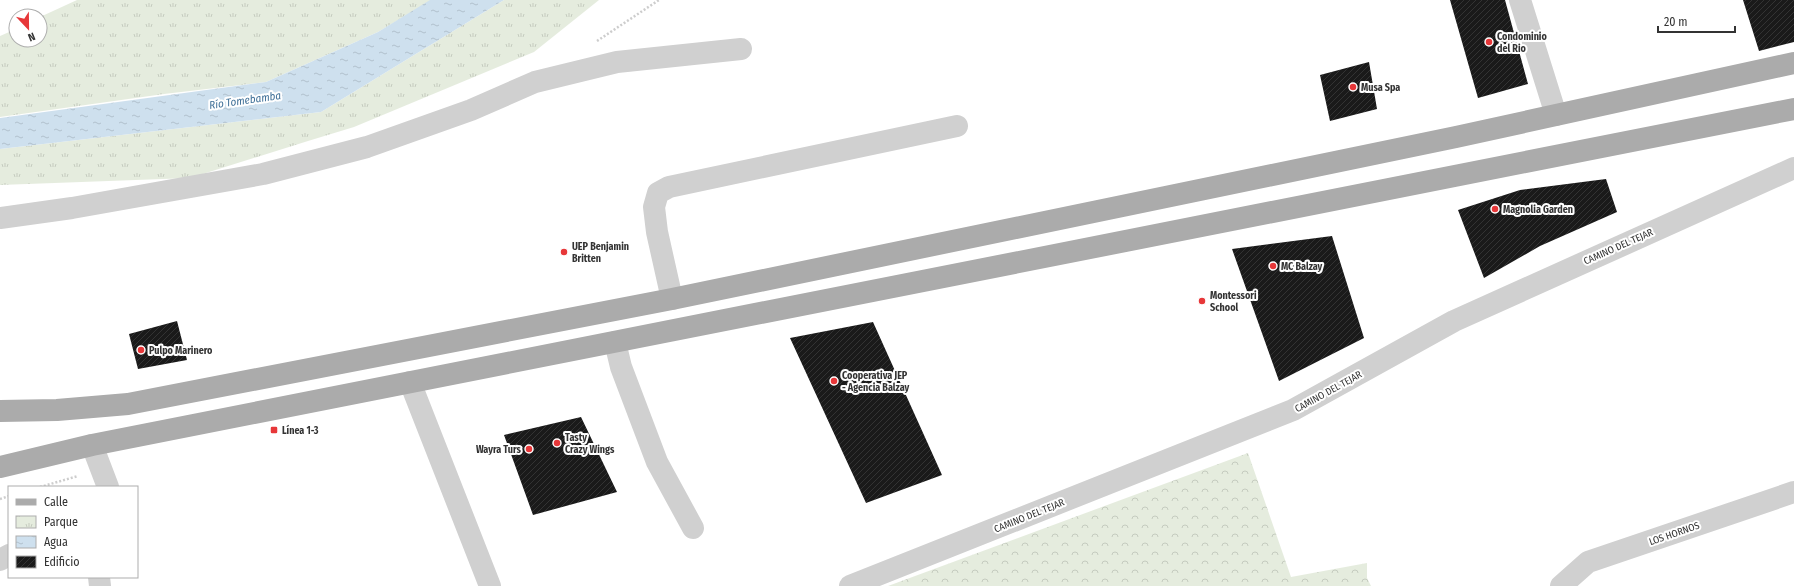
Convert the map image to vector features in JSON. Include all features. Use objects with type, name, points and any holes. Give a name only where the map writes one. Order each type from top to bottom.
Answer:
[{"type":"main road","points":[[0,411],[57,410],[128,404],[672,299],[1556,115],[1794,63]]},
{"type":"main road","points":[[0,467],[92,444],[1794,109]]},
{"type":"street","points":[[1520,0],[1556,115]]},
{"type":"street","points":[[0,218],[72,208],[262,174],[367,147],[472,110],[535,82],[617,62],[741,49]]},
{"type":"street","points":[[672,299],[657,232],[654,207],[658,193],[669,187],[957,126]]},
{"type":"street","name":"CAMINO DEL TEJAR","points":[[850,586],[1293,410],[1454,321],[1794,168]]},
{"type":"street","points":[[615,342],[621,367],[657,462],[693,528]]},
{"type":"street","points":[[410,382],[490,586]]},
{"type":"street","points":[[92,444],[108,486]]},
{"type":"street","name":"LOS HORNOS","points":[[1561,586],[1588,562],[1794,492]]},
{"type":"green space","points":[[77,0],[432,0],[378,32],[266,82],[164,94],[0,117],[0,36],[8,32],[8,48],[48,48],[48,13]]},
{"type":"green space","points":[[504,0],[599,0],[534,52],[354,127],[190,178],[0,185],[0,149],[321,112]]},
{"type":"green space","points":[[1248,453],[1291,577],[1367,563],[1367,578],[1371,586],[888,586]]},
{"type":"water","name":"Río Tomebamba","points":[[430,0],[504,0],[321,112],[0,149],[0,118],[266,82],[378,32]]},
{"type":"building","name":"Condominio del Rio","points":[[1450,0],[1505,0],[1528,84],[1478,98]]},
{"type":"building","points":[[1743,0],[1794,0],[1794,42],[1759,51]]},
{"type":"building","points":[[1369,62],[1377,109],[1330,121],[1320,75]]},
{"type":"building","points":[[1606,179],[1617,212],[1540,246],[1484,278],[1458,210],[1520,190]]},
{"type":"building","points":[[1332,236],[1364,338],[1279,381],[1232,249]]},
{"type":"building","points":[[177,321],[187,360],[138,369],[129,334]]},
{"type":"building","points":[[873,322],[942,475],[866,503],[790,338]]},
{"type":"building","points":[[581,417],[617,492],[533,515],[504,435]]},
{"type":"place","name":"Condominio del Rio","points":[[1489,42]]},
{"type":"place","name":"Musa Spa","points":[[1353,87]]},
{"type":"place","name":"Magnolia Garden","points":[[1495,209]]},
{"type":"place","name":"UEP Benjamin Britten","points":[[564,252]]},
{"type":"place","name":"MC Balzay","points":[[1273,266]]},
{"type":"place","name":"Montessori School","points":[[1202,301]]},
{"type":"place","name":"Pulpo Marinero","points":[[141,350]]},
{"type":"place","name":"Cooperativa JEP - Agencia Balzay","points":[[834,381]]},
{"type":"place","name":"Línea 1-3","points":[[274,430]]},
{"type":"place","name":"Tasty Crazy Wings","points":[[557,443]]},
{"type":"place","name":"Wayra Turs","points":[[529,449]]}]
